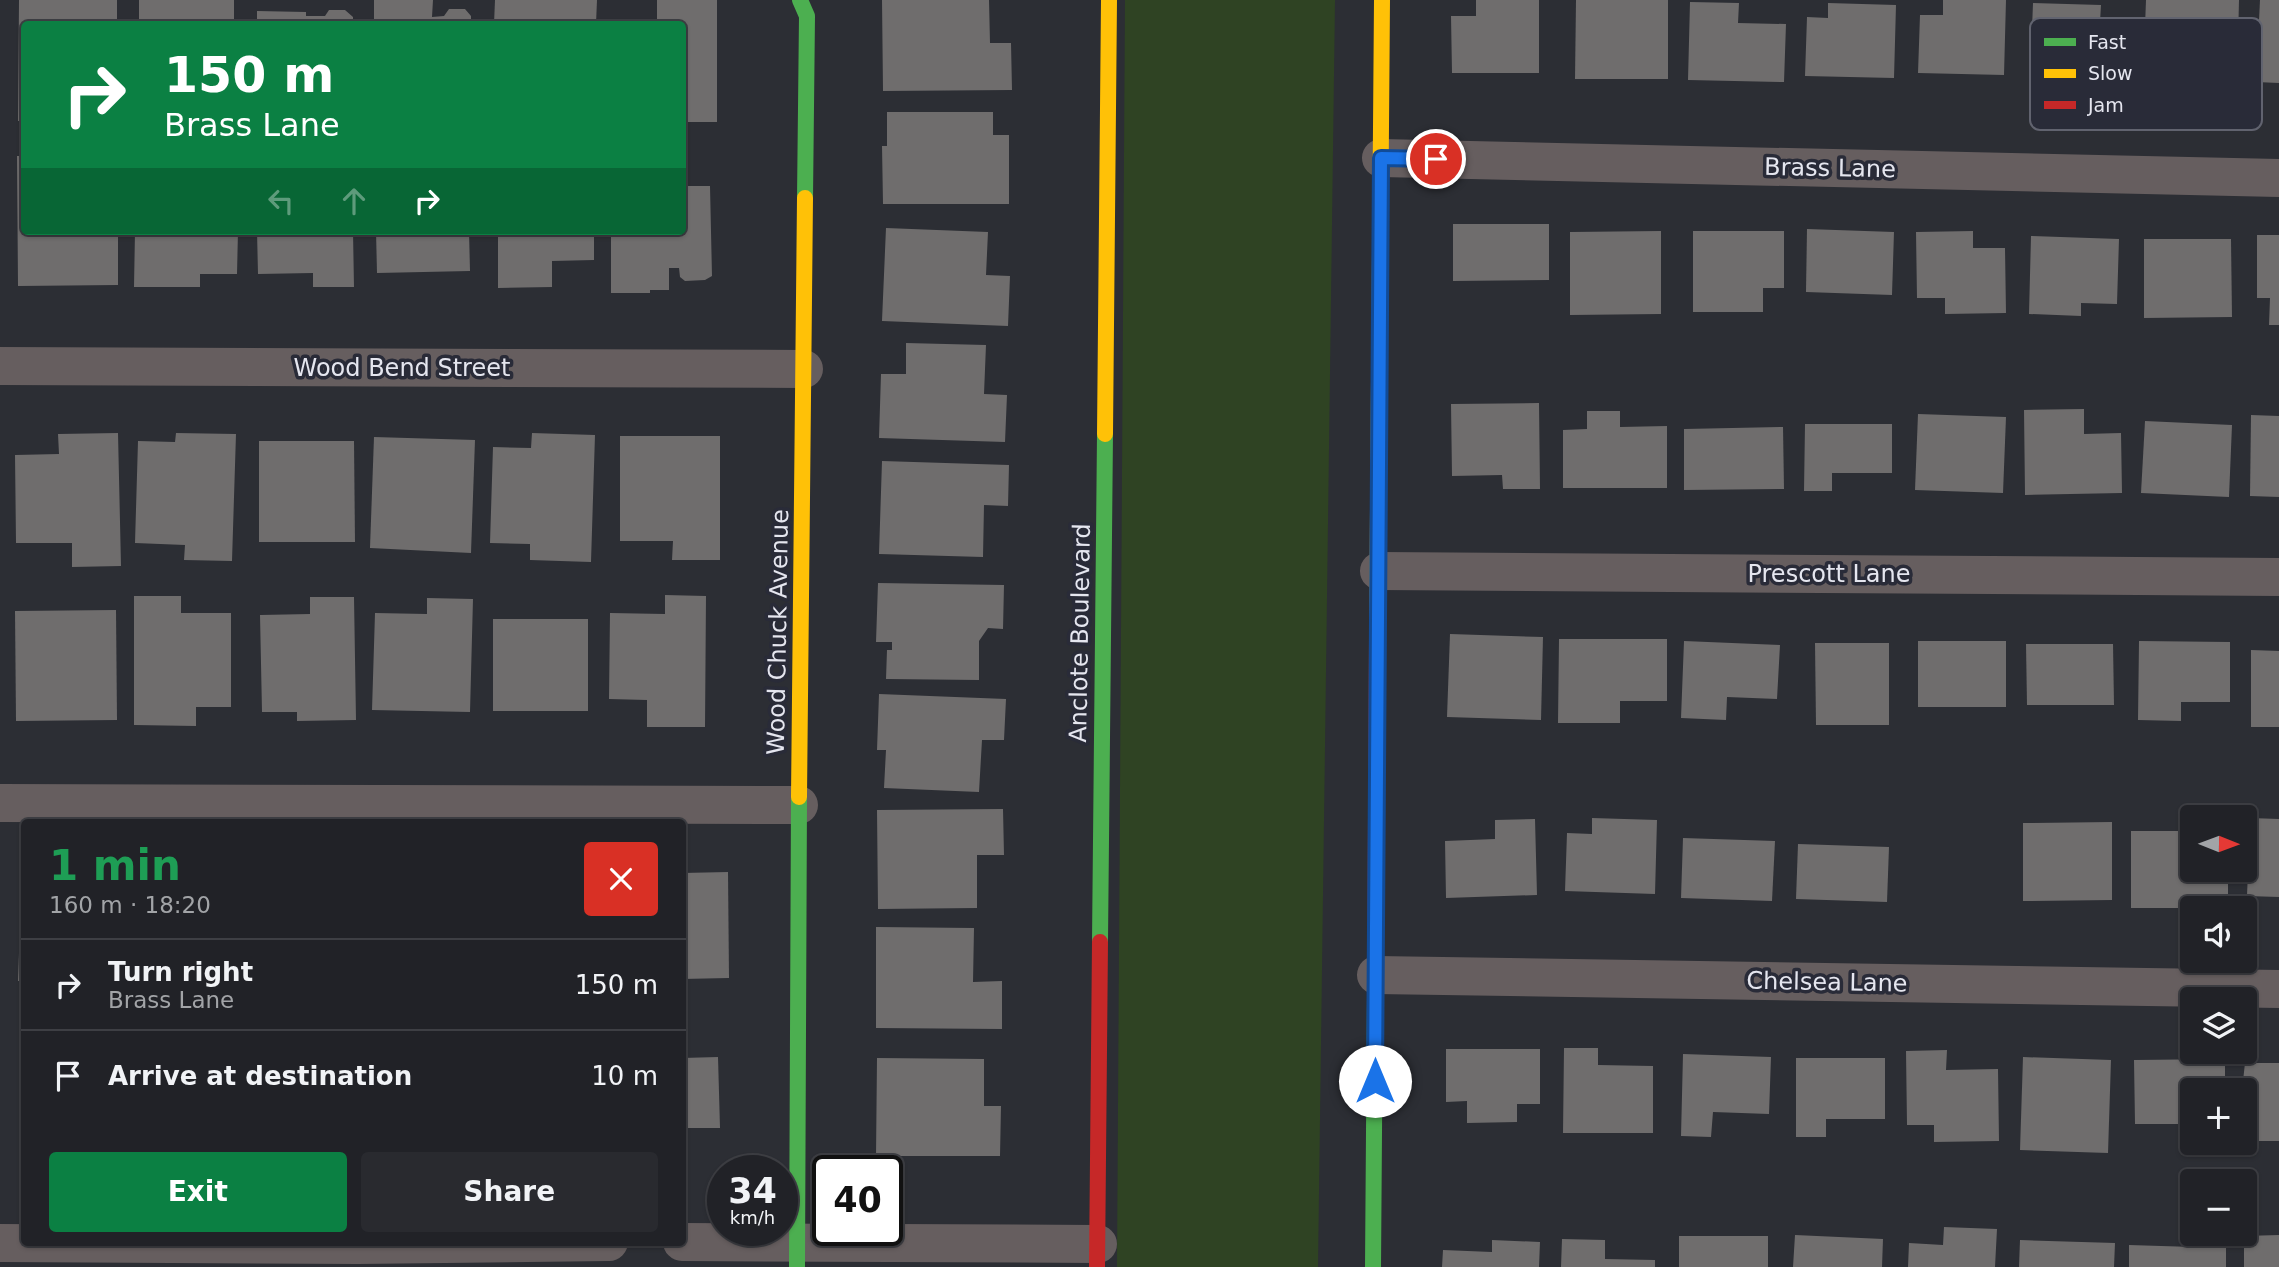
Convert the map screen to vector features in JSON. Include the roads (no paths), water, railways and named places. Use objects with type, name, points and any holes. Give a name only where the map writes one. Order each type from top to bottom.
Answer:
[{"type":"street","name":"Wood Chuck Avenue","points":[[797,1254],[807,16],[800,0]]},
{"type":"street","name":"Anclote Boulevard","points":[[1098,1256],[1109,0]]},
{"type":"street","points":[[1374,1267],[1382,0]]},
{"type":"street","name":"Brass Lane","points":[[1381,158],[2279,178]]},
{"type":"street","name":"Wood Bend Street","points":[[0,366],[804,369]]},
{"type":"street","name":"Prescott Lane","points":[[1379,571],[2279,577]]},
{"type":"street","points":[[0,803],[799,806]]},
{"type":"street","name":"Chelsea Lane","points":[[1376,975],[2279,989]]},
{"type":"street","points":[[686,1242],[797,1254],[1098,1256]]},
{"type":"street","points":[[0,1243],[21,1244]]},
{"type":"street","points":[[83,1246],[358,1256],[537,1246]]}]
